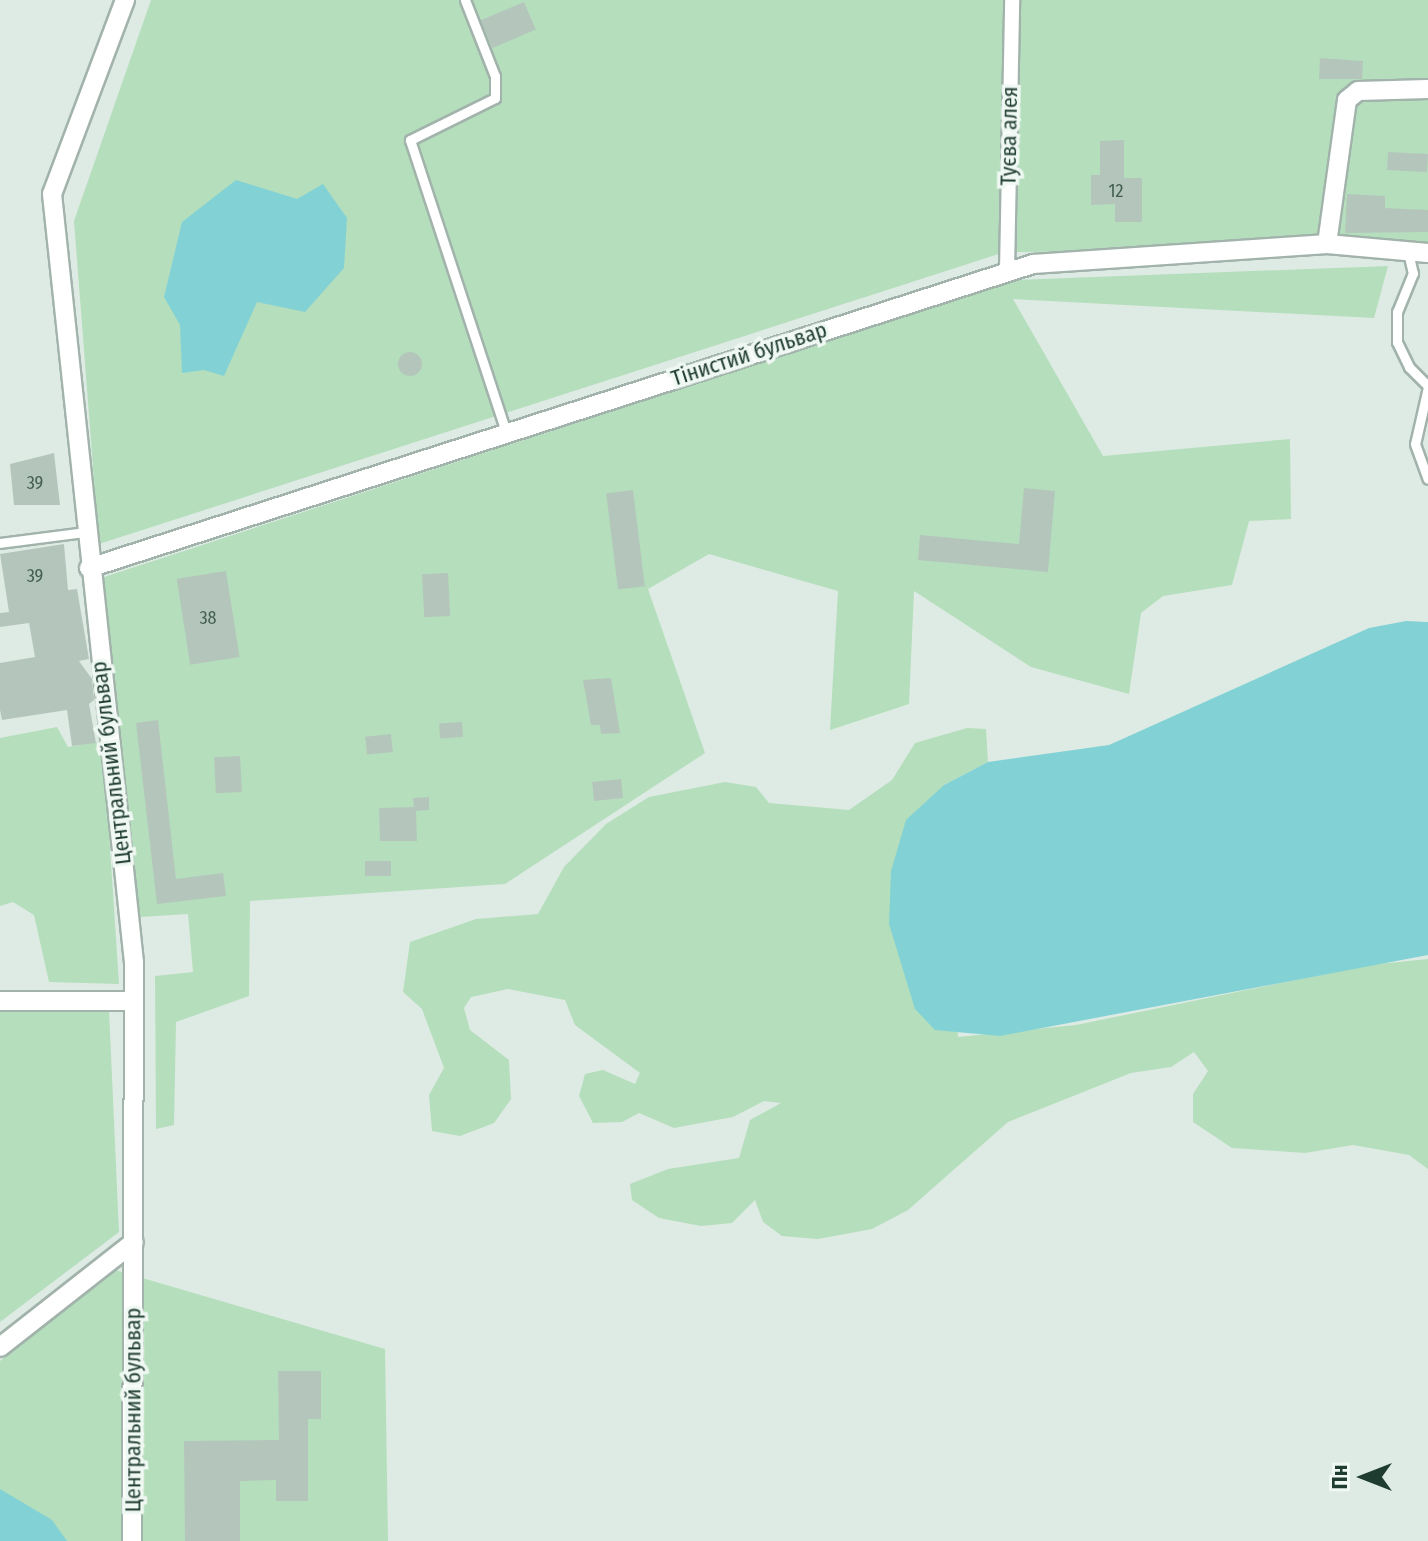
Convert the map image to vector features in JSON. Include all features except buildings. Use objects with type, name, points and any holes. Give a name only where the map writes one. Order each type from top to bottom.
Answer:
[{"type":"street","name":"Центральний бульвар","points":[[125,0],[52,194],[134,1001],[132,1541]]},
{"type":"street","name":"Туєва алея","points":[[1007,271],[1012,0]]},
{"type":"street","points":[[1327,244],[1351,94],[1428,89]]},
{"type":"street","name":"Тінистий бульвар","points":[[89,568],[1033,264],[1327,244],[1428,253]]},
{"type":"street","points":[[0,1001],[134,1001]]},
{"type":"street","points":[[0,1347],[134,1242]]},
{"type":"lane","points":[[465,0],[495,76],[495,98],[410,140],[506,432]]},
{"type":"lane","points":[[1408,252],[1413,273],[1397,312],[1397,342],[1409,367],[1428,386],[1415,444],[1428,479]]},
{"type":"lane","points":[[0,543],[85,532]]},
{"type":"green space","points":[[151,0],[1428,0],[1428,248],[1005,252],[99,544],[74,221]]},
{"type":"green space","points":[[1388,266],[1374,318],[1013,299],[1103,456],[1290,439],[1291,519],[1249,521],[1232,585],[1163,596],[1141,613],[1129,694],[1031,667],[914,591],[909,704],[830,730],[838,591],[709,554],[648,589],[705,753],[505,884],[250,901],[249,996],[176,1022],[174,1125],[156,1129],[155,976],[193,972],[188,914],[140,917],[101,578],[1014,280]]},
{"type":"green space","points":[[57,727],[68,747],[103,741],[119,984],[49,982],[34,915],[13,902],[0,906],[0,738]]},
{"type":"green space","points":[[967,728],[986,729],[988,762],[944,785],[958,1037],[1076,1025],[1369,965],[1428,959],[1428,1169],[1409,1155],[1353,1145],[1305,1153],[1232,1148],[1193,1122],[1193,1094],[1208,1071],[1194,1052],[1171,1067],[1131,1073],[1008,1122],[908,1210],[872,1229],[818,1239],[782,1236],[763,1222],[755,1200],[732,1223],[701,1226],[659,1218],[632,1200],[630,1184],[668,1169],[739,1158],[750,1120],[781,1103],[764,1101],[733,1117],[674,1128],[639,1113],[622,1122],[593,1123],[579,1096],[585,1074],[603,1070],[635,1084],[640,1073],[575,1025],[565,1000],[508,989],[471,997],[464,1008],[470,1030],[509,1060],[511,1099],[494,1123],[460,1136],[432,1131],[429,1095],[444,1068],[422,1009],[403,992],[410,942],[476,919],[538,914],[564,867],[606,824],[649,797],[725,782],[756,787],[769,803],[849,810],[892,780],[915,743]]},
{"type":"green space","points":[[0,1010],[109,1010],[119,1232],[0,1322]]},
{"type":"green space","points":[[115,1270],[385,1349],[388,1541],[0,1541],[0,1361]]},
{"type":"water","points":[[236,180],[297,199],[323,184],[347,218],[344,268],[305,312],[257,302],[224,376],[204,370],[182,373],[180,325],[164,297],[182,222]]},
{"type":"water","points":[[1406,621],[1428,622],[1428,955],[1000,1036],[935,1030],[915,1009],[889,924],[891,871],[906,820],[944,785],[988,762],[1109,745],[1369,628]]},
{"type":"water","points":[[0,1489],[52,1520],[67,1541],[0,1541]]}]
